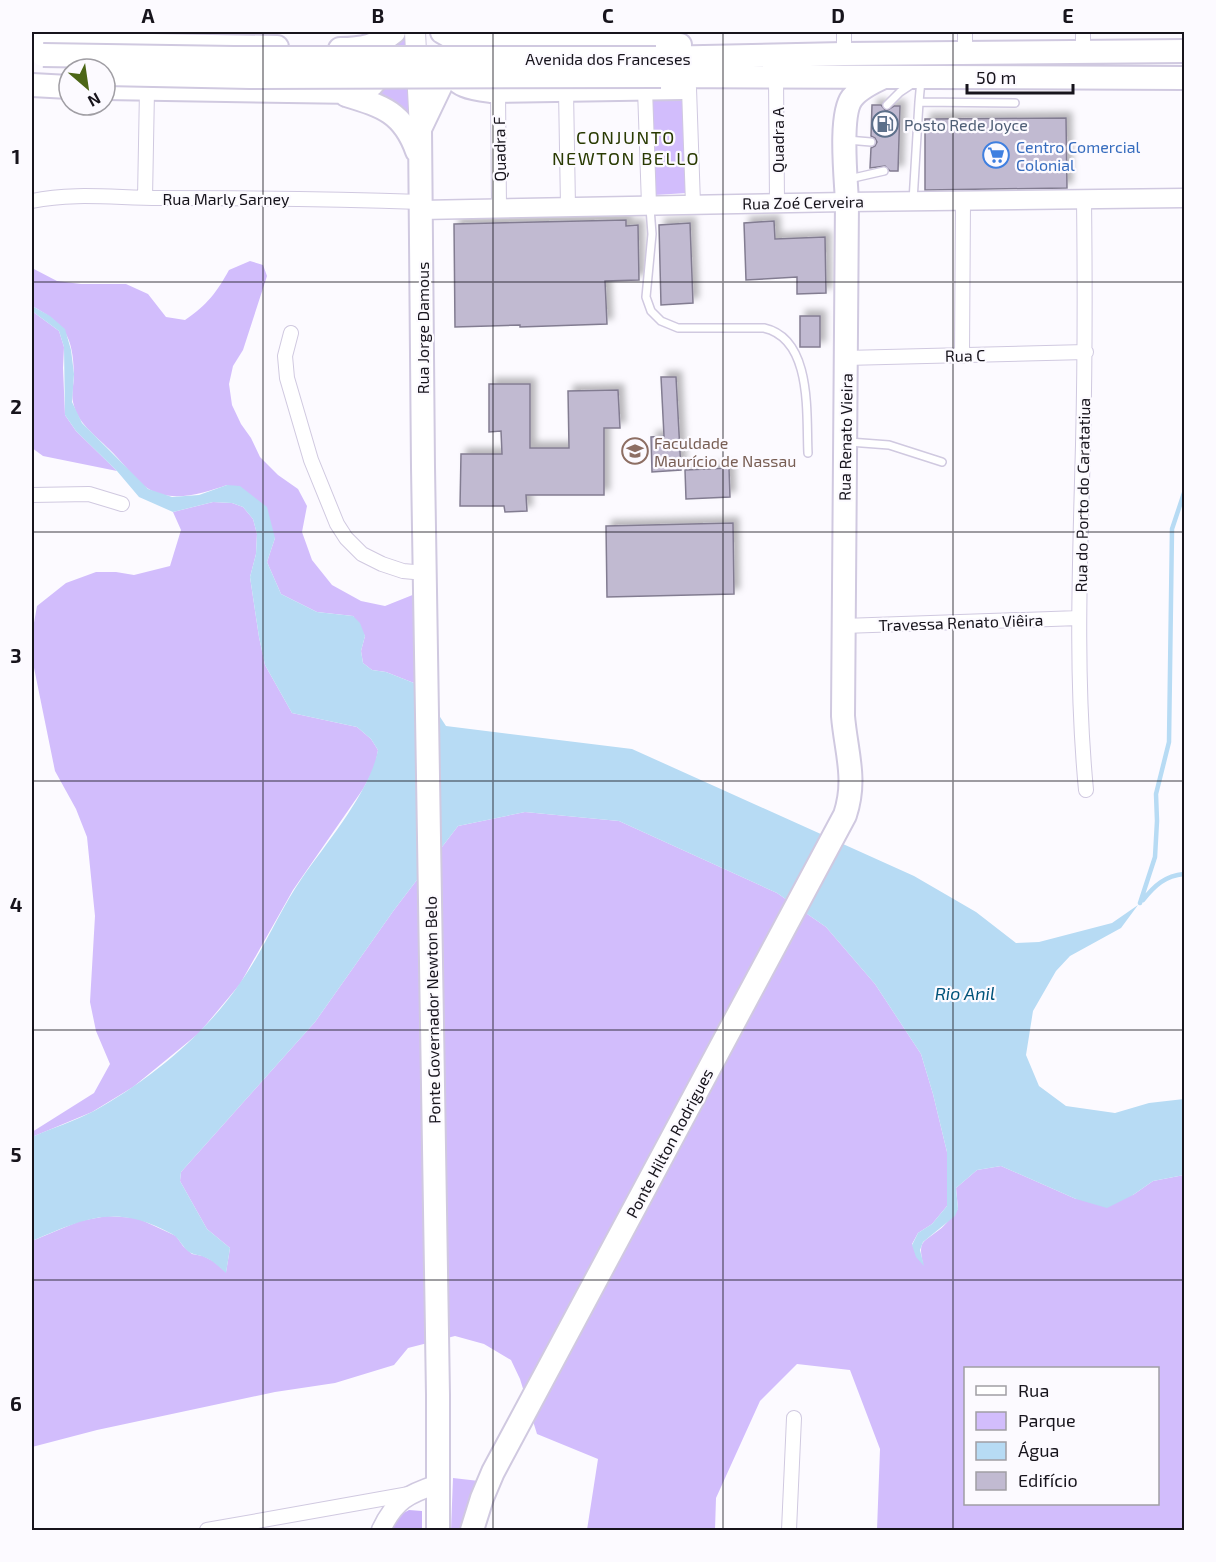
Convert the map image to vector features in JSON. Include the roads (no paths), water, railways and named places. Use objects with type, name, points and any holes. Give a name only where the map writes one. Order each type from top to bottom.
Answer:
[{"type":"main road","points":[[358,49],[380,42],[394,32]]},
{"type":"main road","name":"Rua Jorge Damous","points":[[415,32],[420,129],[426,624]]},
{"type":"main road","points":[[442,32],[462,42],[654,60],[689,88],[743,83],[776,77]]},
{"type":"main road","points":[[36,64],[215,39],[358,49],[375,60],[378,70],[375,82],[364,90],[336,92],[117,89]]},
{"type":"main road","name":"Avenida dos Franceses","points":[[117,74],[250,77],[654,60],[844,43],[1083,42],[1185,51]]},
{"type":"main road","points":[[420,129],[453,60],[468,48],[484,44]]},
{"type":"main road","name":"Avenida dos Franceses","points":[[36,64],[234,58],[654,60],[776,77],[1185,78]]},
{"type":"main road","points":[[453,60],[451,70],[453,77],[459,82],[473,88],[498,91],[566,90],[654,60]]},
{"type":"main road","points":[[36,64],[57,70]]},
{"type":"main road","points":[[36,64],[57,79]]},
{"type":"main road","name":"Rua Renato Vieira","points":[[845,815],[850,799],[852,776],[843,716],[846,109],[851,99],[865,87],[884,77]]},
{"type":"main road","points":[[336,92],[372,103],[395,116],[409,133],[420,160]]},
{"type":"main road","name":"Ponte Governador Newton Belo","points":[[426,624],[438,1530]]},
{"type":"main road","name":"Ponte Hilton Rodrigues","points":[[472,1530],[493,1472],[845,815]]},
{"type":"street","points":[[650,205],[654,60]]},
{"type":"street","name":"Quadra A","points":[[776,77],[777,203]]},
{"type":"street","points":[[689,88],[693,204]]},
{"type":"street","points":[[145,198],[147,90]]},
{"type":"street","points":[[566,90],[567,207]]},
{"type":"street","name":"Quadra F","points":[[498,91],[499,208]]},
{"type":"street","name":"Rua Zoé Cerveira","points":[[421,206],[499,208],[777,203],[846,190],[913,201],[1084,199],[1184,201]]},
{"type":"street","name":"Rua Marly Sarney","points":[[32,201],[54,196],[80,195],[145,198],[312,198],[421,206]]},
{"type":"street","name":"Rua do Porto do Caratatiua","points":[[1084,199],[1086,352],[1079,618],[1086,790]]},
{"type":"street","points":[[962,356],[963,201]]},
{"type":"street","points":[[291,333],[285,356],[287,378],[311,460],[338,524],[346,538],[362,554],[403,571],[425,573]]},
{"type":"street","name":"Rua C","points":[[845,358],[1086,352]]},
{"type":"street","points":[[32,495],[89,494],[122,504]]},
{"type":"street","name":"Travessa Renato Viêira","points":[[843,626],[1079,618]]},
{"type":"street","points":[[789,1530],[794,1418]]},
{"type":"street","points":[[207,1530],[224,1529],[409,1494],[438,1484]]},
{"type":"street","points":[[381,1530],[392,1511],[409,1494]]},
{"type":"lane","points":[[913,201],[922,77]]},
{"type":"lane","points":[[887,105],[900,92],[922,77]]},
{"type":"lane","points":[[919,102],[1015,103]]},
{"type":"lane","points":[[845,140],[871,142]]},
{"type":"lane","points":[[846,190],[884,171]]},
{"type":"lane","points":[[650,205],[652,234],[646,297],[651,310],[661,321],[678,328],[764,328],[773,330],[782,336],[792,348],[803,374],[808,453]]},
{"type":"lane","points":[[845,442],[889,445],[942,462]]},
{"type":"water","name":"Rio Anil","points":[[32,306],[50,316],[65,329],[74,374],[72,402],[82,423],[148,489],[172,497],[199,495],[227,485],[240,486],[267,507],[275,538],[267,562],[281,594],[317,612],[353,616],[360,623],[365,636],[361,651],[363,663],[372,670],[386,672],[419,685],[446,726],[632,749],[914,876],[976,912],[1016,943],[1039,942],[1112,923],[1138,905],[1121,928],[1070,956],[1056,971],[1033,1011],[1026,1055],[1039,1086],[1066,1106],[1115,1113],[1149,1103],[1184,1099],[1184,1175],[1153,1181],[1133,1195],[1107,1208],[1076,1199],[1001,1166],[977,1170],[956,1188],[958,1209],[955,1216],[923,1242],[920,1250],[924,1266],[916,1257],[912,1245],[918,1233],[932,1224],[947,1206],[947,1152],[933,1094],[921,1054],[875,984],[826,927],[777,893],[619,821],[525,812],[458,826],[394,910],[315,1022],[181,1172],[180,1181],[207,1229],[230,1248],[226,1273],[210,1260],[188,1251],[172,1234],[152,1224],[134,1219],[101,1217],[68,1226],[32,1241],[32,1137],[87,1115],[135,1086],[174,1055],[210,1021],[249,970],[302,878],[357,799],[366,783],[378,750],[371,739],[357,727],[292,713],[265,665],[259,637],[250,577],[256,554],[257,534],[253,519],[243,507],[232,503],[213,502],[173,512],[139,497],[117,471],[76,431],[65,415],[64,347],[59,331],[32,311]]},
{"type":"waterway","points":[[1140,903],[1155,857],[1156,794],[1169,742],[1172,529],[1184,493]]},
{"type":"waterway","points":[[1143,900],[1161,882],[1184,874]]},
{"type":"place","name":"Posto Rede Joyce","points":[[885,124]]},
{"type":"place","name":"Centro Comercial Colonial","points":[[996,155]]},
{"type":"place","name":"Faculdade Maurício de Nassau","points":[[635,451]]},
{"type":"district","name":"CONJUNTO NEWTON BELLO","points":[[626,147]]}]
